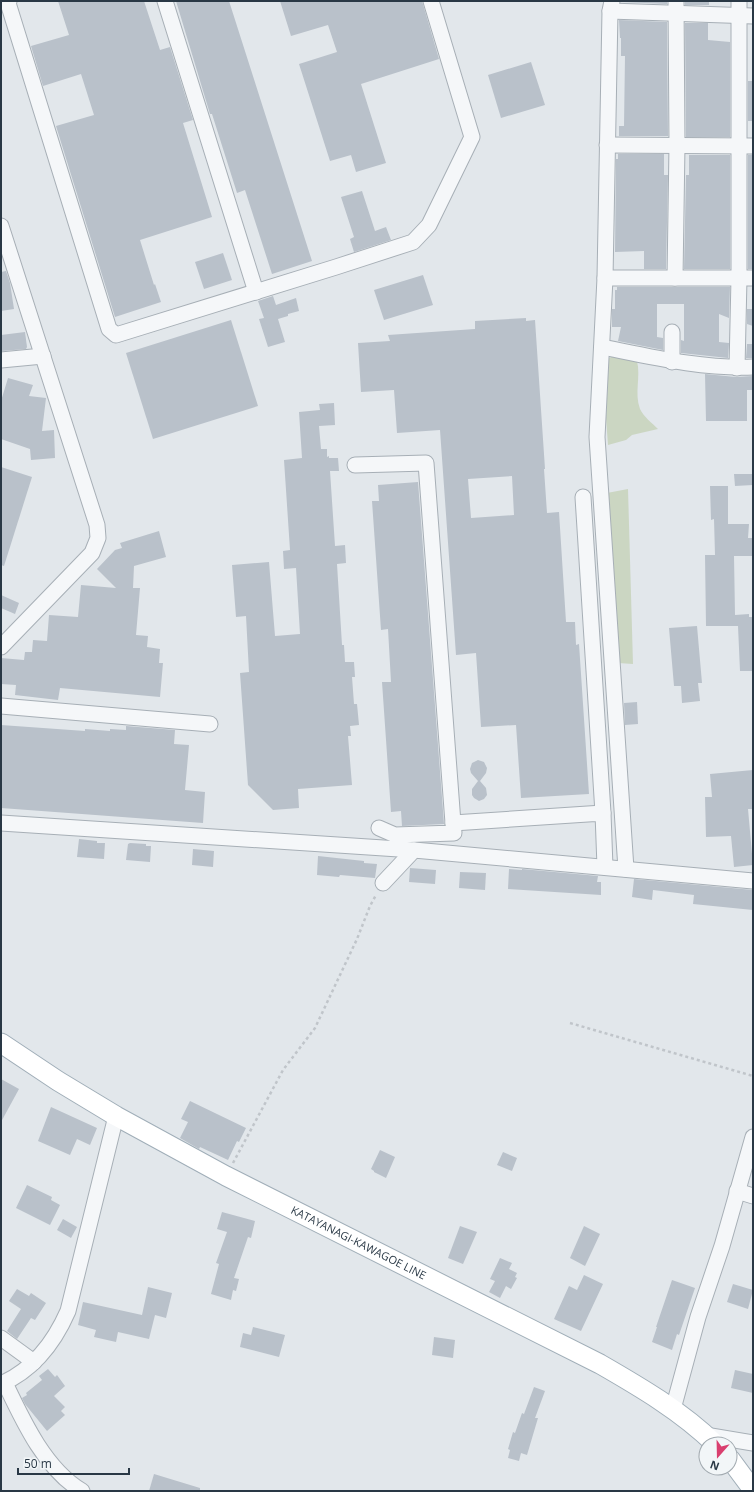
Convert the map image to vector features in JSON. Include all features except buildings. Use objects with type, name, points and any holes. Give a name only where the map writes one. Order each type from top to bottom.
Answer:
[{"type":"main road","name":"KATAYANAGI-KAWAGOE LINE","points":[[1,1043],[58,1081],[116,1116],[226,1176],[600,1364],[673,1409],[706,1436]]},
{"type":"main road","points":[[738,1470],[753,1490]]},
{"type":"street","points":[[9,1],[8,3],[110,329],[116,335],[413,242],[429,224],[472,137],[431,1]]},
{"type":"street","points":[[166,1],[256,292]]},
{"type":"street","points":[[626,869],[598,437],[605,278],[611,6],[676,7],[744,11],[746,278],[737,368]]},
{"type":"street","points":[[675,278],[677,145],[676,7]]},
{"type":"street","points":[[607,145],[746,146]]},
{"type":"street","points":[[1,226],[4,245],[43,356],[97,525],[98,538],[92,553],[1,647]]},
{"type":"street","points":[[605,278],[746,278]]},
{"type":"street","points":[[672,332],[672,362]]},
{"type":"street","points":[[602,347],[672,362],[737,368],[753,367]]},
{"type":"street","points":[[1,360],[43,356]]},
{"type":"street","points":[[355,465],[426,463],[454,833],[396,835],[379,828]]},
{"type":"street","points":[[583,497],[603,813],[605,868]]},
{"type":"street","points":[[1,706],[210,724]]},
{"type":"street","points":[[453,823],[603,813]]},
{"type":"street","points":[[1,823],[414,850],[753,881]]},
{"type":"street","points":[[383,883],[414,850]]},
{"type":"street","points":[[82,1491],[52,1466],[3,1384],[19,1375],[34,1362],[54,1340],[68,1312],[116,1116]]},
{"type":"street","points":[[673,1409],[698,1317],[722,1246],[753,1137]]},
{"type":"street","points":[[737,1191],[753,1196]]},
{"type":"street","points":[[1,1338],[34,1362]]},
{"type":"street","points":[[738,1442],[753,1444]]},
{"type":"path","points":[[226,1176],[283,1070],[315,1028],[357,940],[370,906],[383,883]]},
{"type":"path","points":[[570,1023],[753,1076]]},
{"type":"green space","points":[[616,355],[637,361],[638,403],[641,412],[658,429],[632,435],[626,440],[608,445],[606,418],[609,358]]},
{"type":"green space","points":[[628,489],[633,664],[618,663],[607,493]]}]
